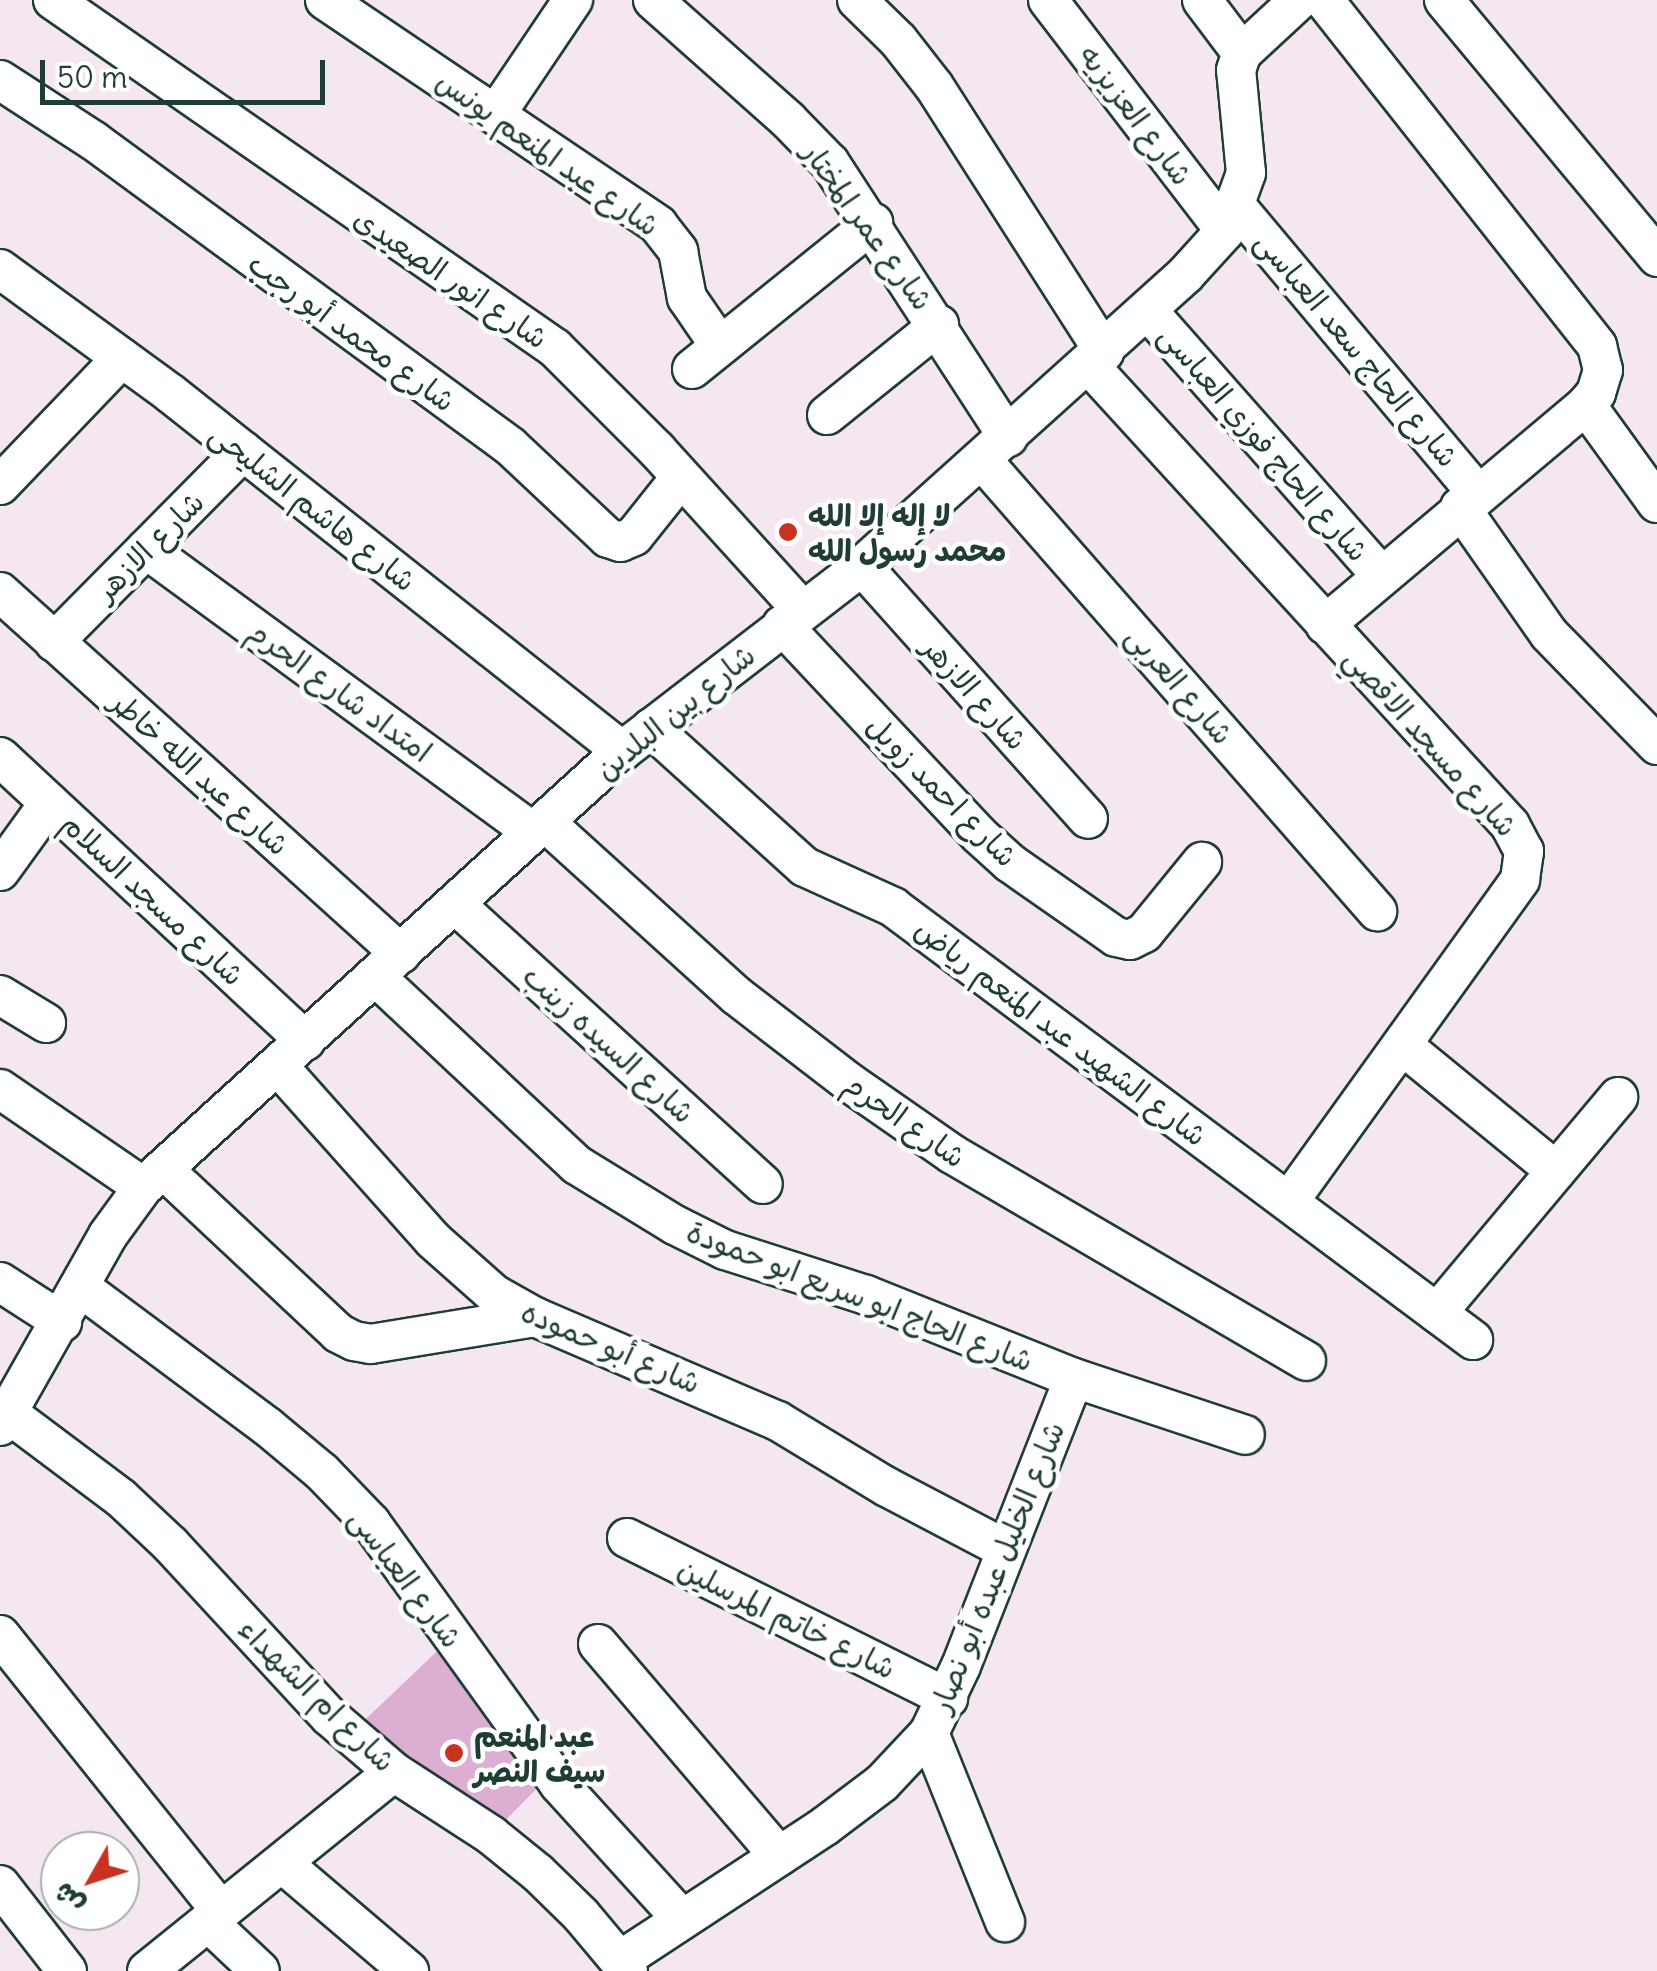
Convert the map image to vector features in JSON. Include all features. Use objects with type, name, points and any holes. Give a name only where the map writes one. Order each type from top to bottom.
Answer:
[{"type":"street","name":"شارع انور الصعيدى","points":[[53,0],[554,348],[681,477],[792,618]]},
{"type":"street","name":"شارع عبد المنعم يونس","points":[[325,0],[658,225],[678,251],[687,298],[706,358],[872,223]]},
{"type":"street","points":[[496,114],[573,0]]},
{"type":"street","name":"شارع عمر المختار","points":[[653,0],[788,120],[830,163],[939,326],[995,449]]},
{"type":"street","name":"شارع مسجد الاقصي","points":[[857,0],[898,40],[934,86],[1096,358],[1325,625],[1510,825],[1524,851],[1520,880],[1290,1202]]},
{"type":"street","name":"شارع العزيزيه","points":[[1048,0],[1231,218]]},
{"type":"street","points":[[1202,0],[1242,53]]},
{"type":"street","points":[[1231,218],[1246,172],[1236,70],[1242,53],[1298,0]]},
{"type":"street","points":[[1324,0],[1597,346],[1603,370],[1596,394],[1586,405],[1325,625]]},
{"type":"street","points":[[1444,0],[1657,257]]},
{"type":"street","name":"شارع محمد أبو رجب","points":[[0,80],[94,141],[510,446],[608,538],[620,542],[634,536],[681,477]]},
{"type":"street","name":"شارع بين البلدين","points":[[4,1420],[108,1235],[154,1178],[636,740],[862,566],[995,449],[1148,311],[1231,218]]},
{"type":"street","name":"شارع الحاج سعد العباسى","points":[[1231,218],[1469,500],[1549,634],[1601,692],[1657,745]]},
{"type":"street","name":"شارع هاشم الشليحى","points":[[4,280],[122,358],[636,740]]},
{"type":"street","name":"شارع الحاج فوزي العباسى","points":[[1148,311],[1381,574]]},
{"type":"street","points":[[827,416],[939,326]]},
{"type":"street","points":[[0,486],[122,358]]},
{"type":"street","points":[[1586,405],[1657,503]]},
{"type":"street","name":"شارع العربى","points":[[995,449],[1377,911]]},
{"type":"street","name":"شارع الازهر","points":[[54,642],[243,451]]},
{"type":"street","name":"امتداد شارع الحرم","points":[[146,549],[539,827]]},
{"type":"street","name":"شارع الازهر","points":[[862,566],[1088,819]]},
{"type":"street","name":"شارع عبد الله خاطر","points":[[0,592],[388,966]]},
{"type":"street","name":"شارع احمد زويل","points":[[792,618],[979,835],[1010,864],[1116,937],[1130,940],[1144,933],[1202,862]]},
{"type":"street","name":"شارع الشهيد عبد المنعم رياض","points":[[636,740],[805,867],[893,907],[1473,1340]]},
{"type":"street","name":"شارع مسجد السلام","points":[[0,757],[292,1054]]},
{"type":"street","points":[[0,870],[48,803]]},
{"type":"street","name":"شارع الحرم","points":[[539,827],[737,996],[850,1083],[986,1174],[1306,1360]]},
{"type":"street","name":"شارع السيده زينب","points":[[455,904],[763,1184]]},
{"type":"street","name":"شارع الحاج ابو سريع ابو حمودة","points":[[388,966],[577,1164],[624,1198],[725,1250],[866,1294],[1074,1378],[1245,1436]]},
{"type":"street","points":[[0,995],[46,1023]]},
{"type":"street","points":[[1402,1045],[1556,1171]]},
{"type":"street","name":"شارع أبو حموده","points":[[292,1054],[462,1269],[535,1318],[742,1404],[1005,1549]]},
{"type":"street","points":[[0,1089],[154,1178],[338,1333],[354,1341],[372,1344],[535,1318]]},
{"type":"street","points":[[1438,1313],[1618,1096]]},
{"type":"street","points":[[0,1282],[62,1322]]},
{"type":"street","name":"شارع العباسى","points":[[80,1288],[268,1427],[371,1523],[558,1784],[682,1920]]},
{"type":"street","name":"شارع الخليل عبده أبو نصار","points":[[624,1966],[682,1920],[882,1783],[929,1732],[948,1698],[1074,1378]]},
{"type":"street","name":"شارع ام الشهداء","points":[[4,1420],[120,1498],[172,1545],[318,1705],[394,1772],[491,1835],[538,1873],[624,1966]]},
{"type":"street","name":"شارع خاتم المرسلين","points":[[627,1538],[948,1698]]},
{"type":"street","points":[[0,1635],[214,1917],[260,1971]]},
{"type":"street","points":[[598,1644],[779,1856]]},
{"type":"street","points":[[929,1732],[1005,1922]]},
{"type":"street","points":[[147,1971],[394,1772]]},
{"type":"street","points":[[282,1863],[409,1971]]},
{"type":"street","points":[[0,1884],[68,1971]]},
{"type":"building","name":"عبد المنعم سيف النصر","points":[[452,1637],[551,1774],[491,1835],[350,1734]]},
{"type":"place","name":"لا إله إلا الله محمد رسول الله","points":[[788,532]]},
{"type":"place","name":"عبد المنعم سيف النصر","points":[[454,1753]]}]
